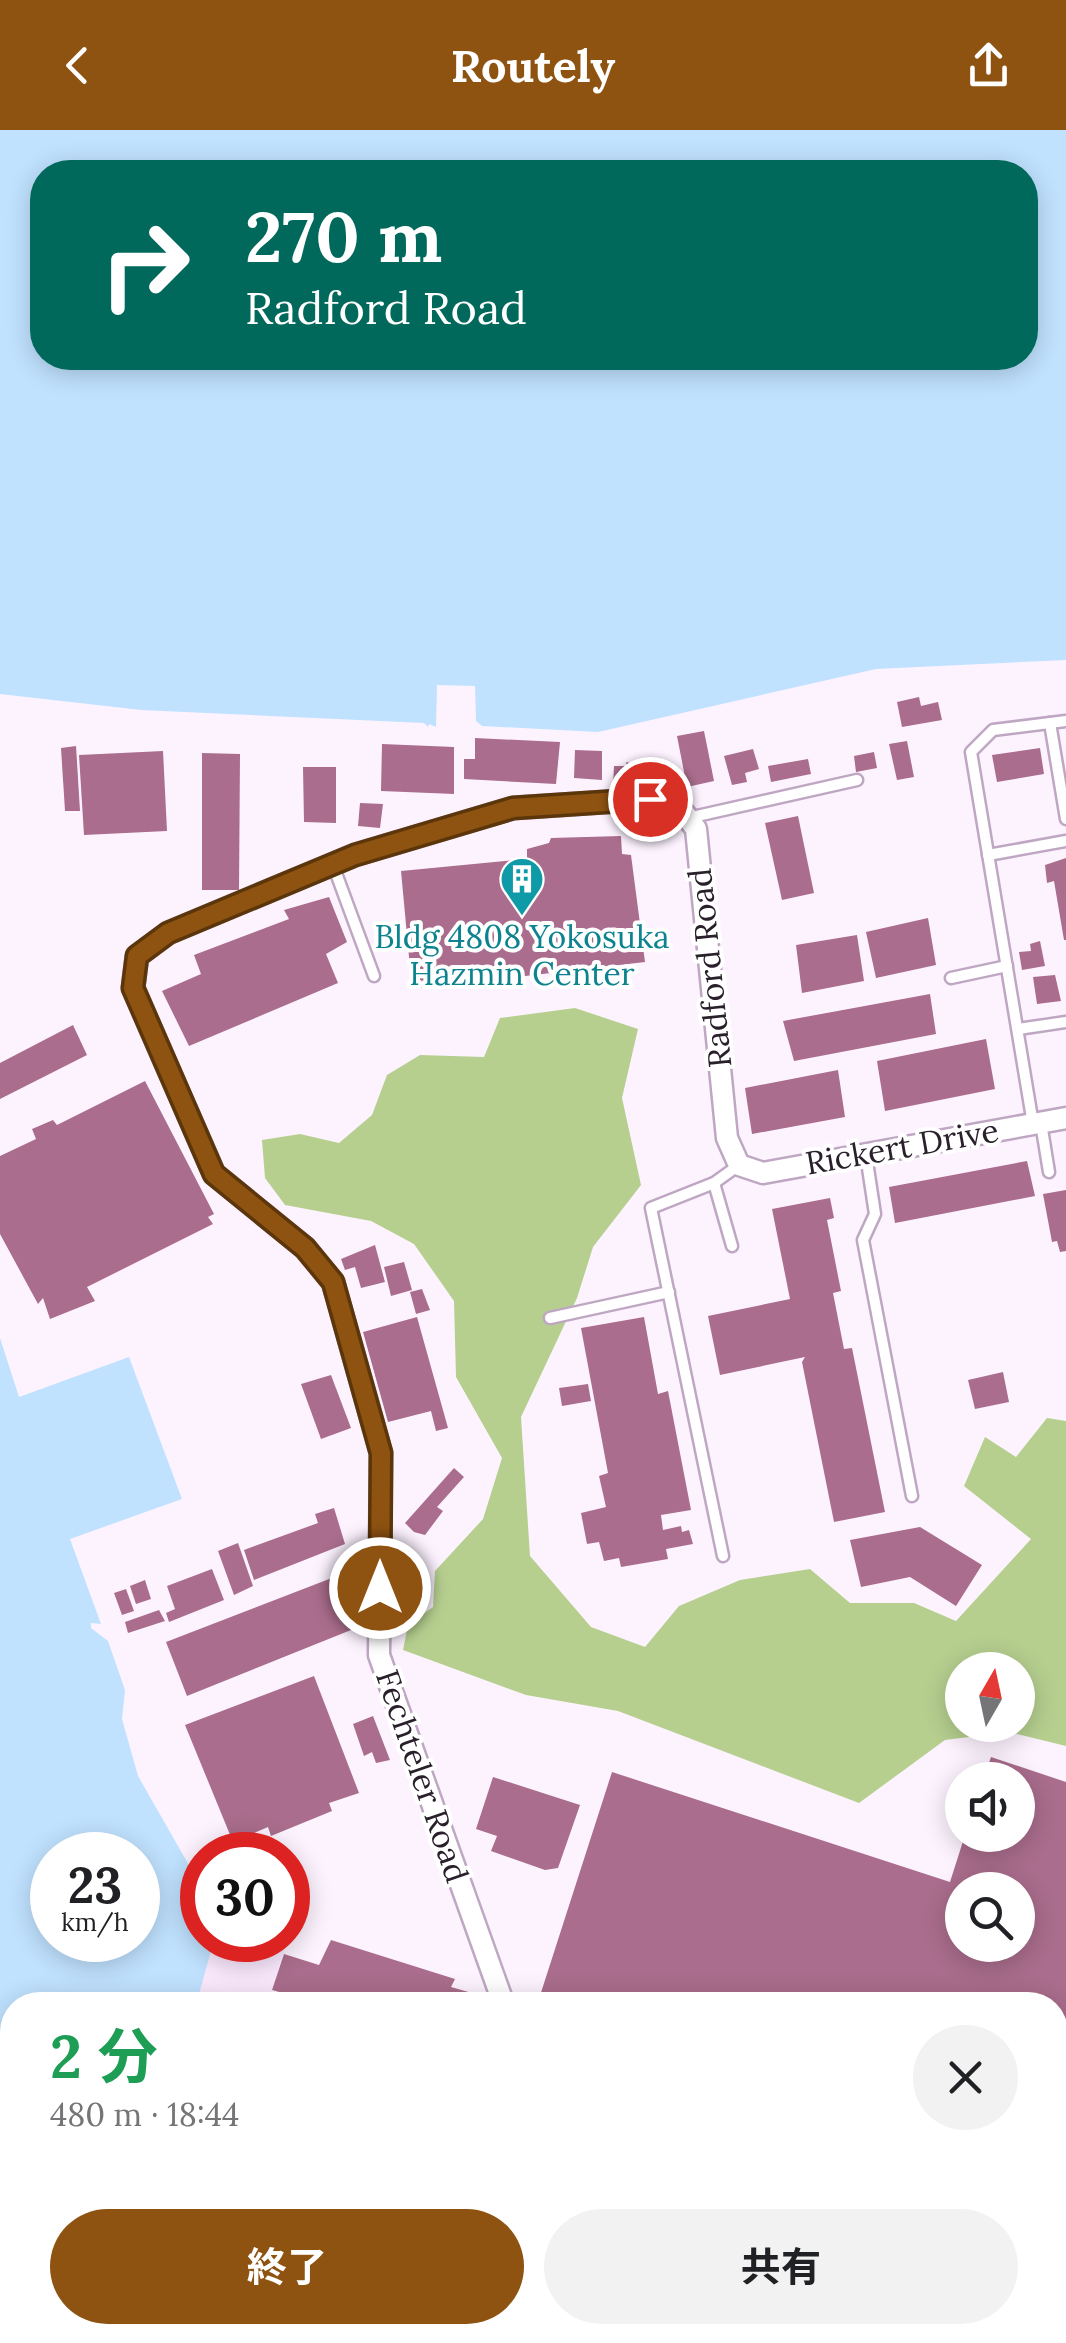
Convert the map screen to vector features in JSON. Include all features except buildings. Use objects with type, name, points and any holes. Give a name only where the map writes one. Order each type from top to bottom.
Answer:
[{"type":"street","points":[[332,864],[513,808],[650,799],[688,818]]},
{"type":"street","name":"Radford Road","points":[[688,818],[696,829],[727,1138],[739,1165]]},
{"type":"street","name":"Fechteler Road","points":[[332,864],[168,933],[137,956],[133,988],[214,1174],[305,1248],[333,1282],[381,1453],[379,1655],[499,1992]]},
{"type":"street","name":"Rickert Drive","points":[[739,1165],[763,1173],[1066,1118]]},
{"type":"lane","points":[[1049,1172],[1018,1029],[971,752],[993,730],[1066,721]]},
{"type":"lane","points":[[1050,723],[1066,819]]},
{"type":"lane","points":[[688,818],[857,780]]},
{"type":"lane","points":[[988,855],[1066,841]]},
{"type":"lane","points":[[332,864],[374,976]]},
{"type":"lane","points":[[951,978],[1007,966]]},
{"type":"lane","points":[[1018,1029],[1066,1022]]},
{"type":"lane","points":[[866,1154],[875,1214],[863,1240],[912,1496]]},
{"type":"lane","points":[[724,1556],[651,1208],[714,1183],[739,1165]]},
{"type":"lane","points":[[714,1183],[732,1246]]},
{"type":"lane","points":[[550,1318],[669,1292]]},
{"type":"shaded area","points":[[208,1962],[280,1962],[271,1992],[200,1992]]},
{"type":"green space","points":[[575,1008],[638,1029],[622,1098],[641,1185],[593,1247],[577,1298],[521,1417],[530,1556],[591,1627],[645,1647],[679,1606],[740,1580],[810,1569],[850,1603],[914,1603],[956,1621],[1031,1539],[964,1486],[985,1437],[1016,1457],[1047,1418],[1066,1421],[1066,1746],[1035,1738],[1035,1652],[945,1652],[945,1740],[859,1803],[618,1711],[526,1695],[403,1650],[408,1625],[433,1607],[435,1571],[483,1519],[502,1458],[456,1377],[454,1301],[414,1244],[371,1221],[285,1205],[265,1178],[262,1140],[300,1134],[339,1143],[372,1115],[387,1075],[420,1055],[484,1057],[500,1018]]},
{"type":"water","points":[[0,130],[1066,130],[1066,660],[876,669],[598,732],[482,726],[476,721],[475,686],[437,685],[436,727],[424,723],[141,710],[0,694]]},
{"type":"water","points":[[0,1338],[19,1397],[129,1357],[182,1499],[70,1539],[101,1624],[91,1623],[91,1628],[108,1641],[125,1690],[122,1719],[138,1776],[180,1850],[180,1962],[208,1962],[200,1992],[0,1992]]},
{"type":"place","name":"Bldg 4808 Yokosuka Hazmin Center","points":[[522,917]]},
{"type":"route","points":[[380,1588],[381,1453],[333,1282],[305,1248],[214,1174],[133,988],[137,956],[168,933],[355,855],[513,808],[650,799]]}]
